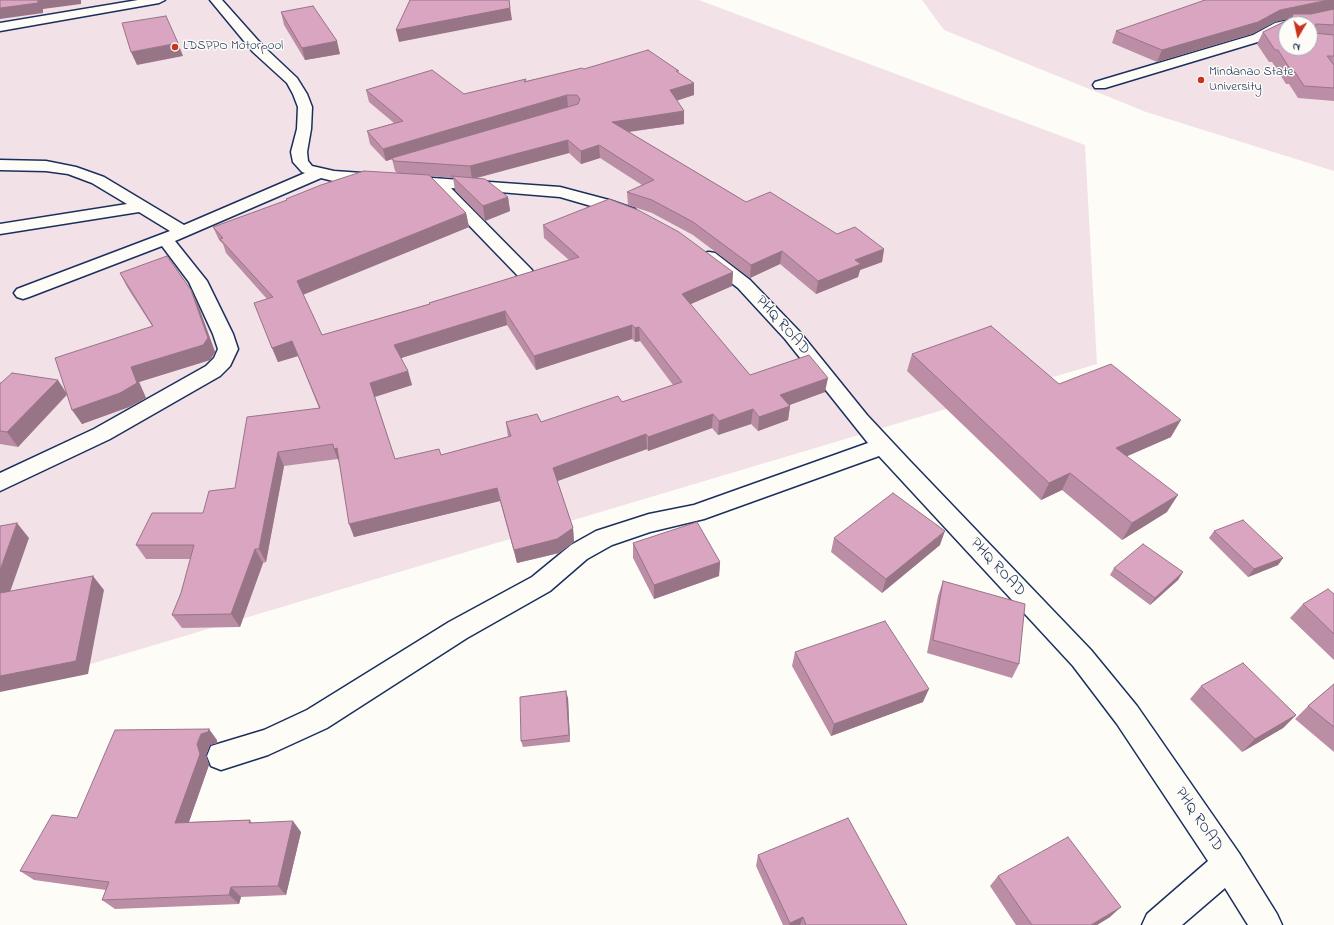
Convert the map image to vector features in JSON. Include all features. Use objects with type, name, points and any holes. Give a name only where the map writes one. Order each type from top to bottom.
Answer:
[{"type":"street","points":[[0,27],[159,0]]},
{"type":"street","points":[[216,0],[258,49],[292,80],[300,94],[305,106],[304,129],[299,152],[301,162],[308,169],[319,173],[353,177],[560,192],[603,203],[645,218]]},
{"type":"street","points":[[1100,85],[1257,38],[1279,26],[1334,14]]},
{"type":"street","points":[[1257,38],[1278,40]]},
{"type":"street","points":[[0,165],[46,166],[71,170],[98,180],[183,232]]},
{"type":"street","points":[[353,177],[391,166]]},
{"type":"street","points":[[23,293],[183,232],[319,173]]},
{"type":"street","points":[[436,182],[525,273]]},
{"type":"street","points":[[0,229],[142,207]]},
{"type":"street","points":[[0,483],[102,434],[213,371],[223,361],[228,349],[223,334],[198,281],[165,239]]},
{"type":"street","name":"PHQ ROAD","points":[[692,245],[744,284],[792,335],[860,420],[883,446],[1082,658],[1127,715],[1228,864],[1266,925]]},
{"type":"street","points":[[221,756],[268,742],[317,719],[458,630],[541,584],[579,552],[604,538],[650,523],[696,513],[883,446]]},
{"type":"street","points":[[1158,925],[1228,864]]},
{"type":"shaded area","points":[[0,0],[699,0],[1085,145],[1097,364],[0,691]]},
{"type":"shaded area","name":"Mindanao State University","points":[[922,0],[1334,0],[1334,171],[1146,112],[944,30]]},
{"type":"building","points":[[0,0],[38,0],[38,3],[0,8]]},
{"type":"building","points":[[410,0],[509,0],[510,8],[396,30]]},
{"type":"building","points":[[1205,0],[1328,0],[1280,10],[1258,22],[1162,50],[1116,31]]},
{"type":"building","points":[[313,6],[337,41],[302,48],[281,12]]},
{"type":"building","points":[[1334,9],[1334,25],[1318,24],[1318,16],[1292,16],[1293,14],[1311,14]]},
{"type":"building","points":[[166,16],[178,43],[131,52],[122,23]]},
{"type":"building","points":[[1278,25],[1278,50],[1275,50],[1263,32]]},
{"type":"building","points":[[1318,33],[1334,35],[1334,56],[1327,56],[1334,65],[1334,88],[1304,86],[1295,72],[1292,72],[1282,56],[1318,56]]},
{"type":"building","points":[[648,50],[694,83],[670,90],[684,111],[612,122],[746,202],[770,192],[837,234],[855,227],[884,249],[855,260],[861,264],[818,281],[782,251],[751,265],[693,222],[652,200],[627,192],[654,180],[599,145],[581,151],[568,140],[470,166],[394,161],[392,158],[578,104],[580,99],[577,95],[567,95],[383,149],[367,131],[403,121],[366,90],[432,70],[464,94],[526,79],[524,82],[582,68],[584,69]]},
{"type":"building","points":[[364,171],[429,175],[466,213],[297,281],[322,335],[430,304],[429,303],[579,257],[543,225],[609,199],[638,210],[679,232],[733,272],[682,294],[750,375],[809,355],[828,378],[780,395],[790,406],[759,417],[753,409],[719,421],[713,414],[648,437],[646,434],[553,468],[573,528],[557,539],[514,550],[497,488],[349,524],[337,448],[334,449],[333,444],[278,452],[259,549],[255,549],[231,614],[172,615],[181,593],[194,545],[136,545],[152,513],[203,513],[209,491],[235,488],[247,417],[320,408],[292,341],[272,348],[254,303],[273,297],[220,239],[223,238],[213,227],[287,200],[286,199],[321,185]],"holes":[[[505,311],[534,356],[632,325],[635,328],[639,327],[682,382],[622,402],[618,396],[541,422],[537,414],[506,422],[511,436],[441,455],[439,449],[395,459],[370,383],[408,371],[394,345]]]},
{"type":"building","points":[[452,176],[485,179],[508,197],[483,206]]},
{"type":"building","points":[[167,256],[191,290],[208,338],[203,345],[131,367],[137,383],[120,393],[72,410],[55,358],[153,326],[120,273]]},
{"type":"building","points":[[991,326],[1059,384],[1111,364],[1181,420],[1116,448],[1178,495],[1132,523],[1070,473],[1049,483],[912,354]]},
{"type":"building","points":[[12,373],[58,380],[7,432],[0,431],[0,383]]},
{"type":"building","points":[[893,493],[945,531],[886,579],[834,538]]},
{"type":"building","points":[[1243,520],[1283,558],[1254,569],[1214,531]]},
{"type":"building","points":[[697,522],[720,562],[654,585],[633,543]]},
{"type":"building","points":[[17,523],[0,570],[0,526]]},
{"type":"building","points":[[1143,544],[1183,572],[1155,598],[1114,568]]},
{"type":"building","points":[[93,576],[76,661],[0,676],[0,593]]},
{"type":"building","points":[[943,581],[1025,604],[1019,664],[933,640]]},
{"type":"building","points":[[1328,589],[1334,594],[1334,634],[1303,604]]},
{"type":"building","points":[[885,621],[929,689],[834,724],[795,652]]},
{"type":"building","points":[[1243,663],[1296,715],[1255,739],[1201,686]]},
{"type":"building","points":[[1334,684],[1334,727],[1308,706]]},
{"type":"building","points":[[566,691],[569,735],[521,741],[520,697]]},
{"type":"building","points":[[209,729],[208,732],[201,734],[197,744],[200,754],[175,823],[250,820],[249,823],[293,821],[278,886],[231,887],[229,895],[102,900],[109,882],[20,871],[52,815],[77,818],[115,730]]},
{"type":"building","points":[[848,818],[907,925],[806,925],[803,917],[790,923],[758,855]]},
{"type":"building","points":[[1068,837],[1121,907],[1091,925],[1032,925],[998,876]]},
{"type":"place","name":"LDSPPO Motorpool","points":[[175,47]]},
{"type":"place","name":"Mindanao State University","points":[[1201,80]]}]
